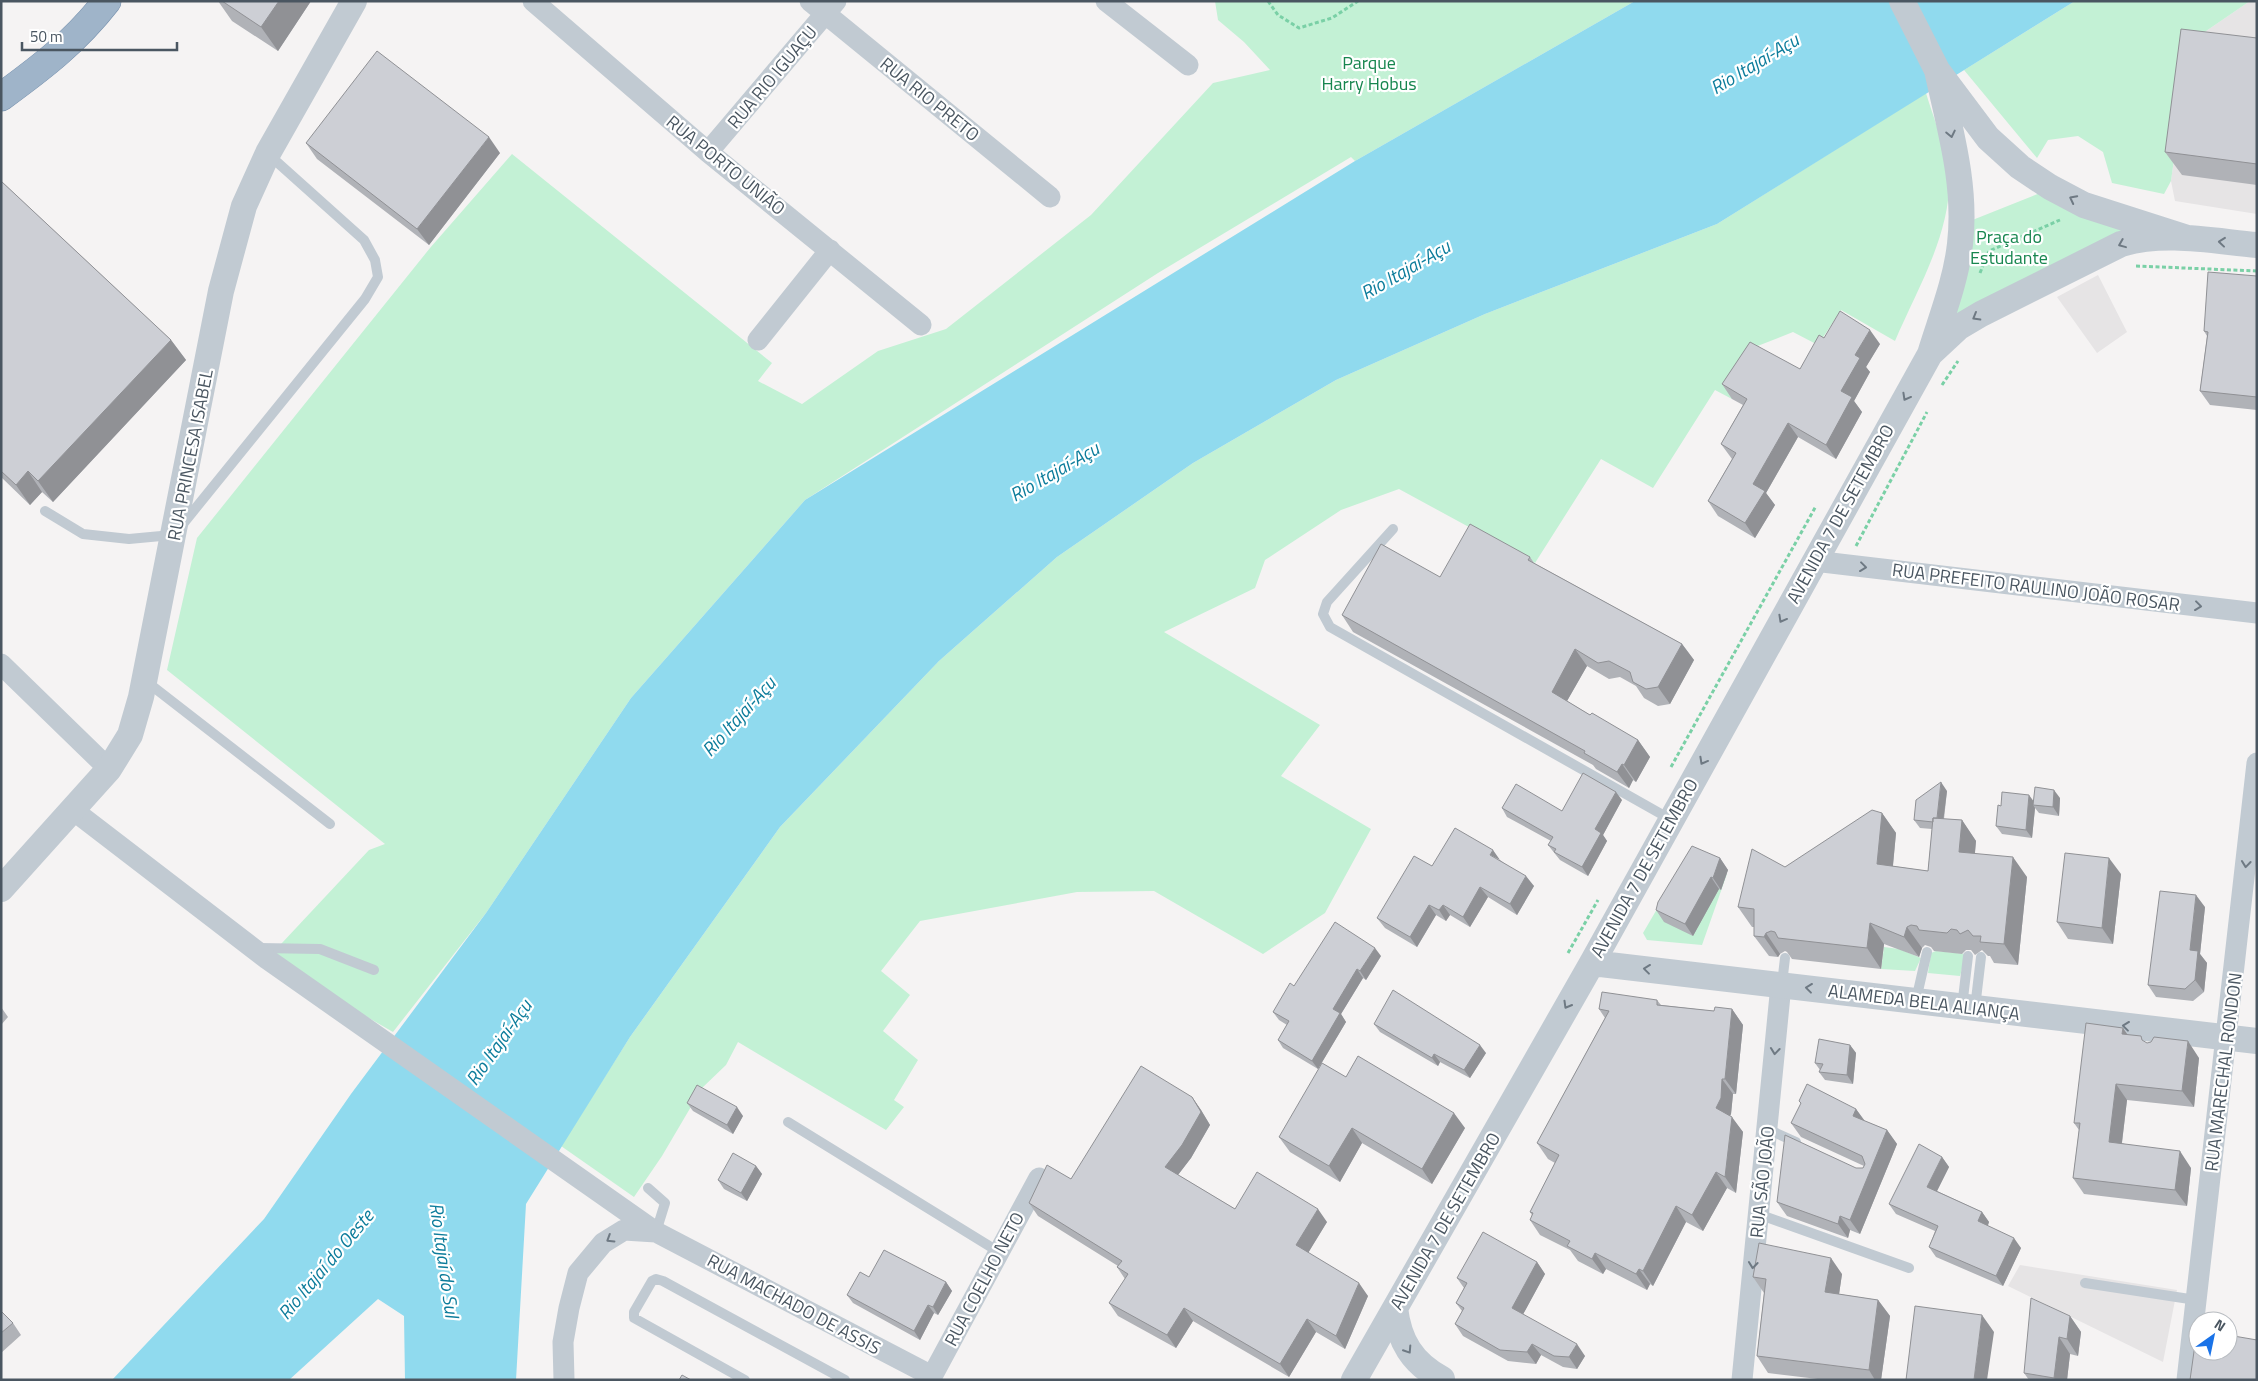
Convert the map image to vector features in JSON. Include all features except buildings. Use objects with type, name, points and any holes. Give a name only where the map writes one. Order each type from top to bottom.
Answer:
[{"type":"highway","points":[[1,97],[44,66],[83,31],[107,1]]},
{"type":"street","name":"RUA PRINCESA ISABEL","points":[[1,888],[109,769],[130,735],[144,680],[222,291],[244,206],[268,153],[354,1]]},
{"type":"street","name":"RUA PORTO UNIÃO","points":[[533,1],[708,152],[921,325]]},
{"type":"street","points":[[1106,1],[1188,65]]},
{"type":"street","points":[[1902,1],[1937,70],[1988,138],[2020,167],[2050,188],[2084,205],[2187,238]]},
{"type":"street","name":"RUA RIO IGUAÇU","points":[[708,152],[824,5]]},
{"type":"street","name":"RUA RIO PRETO","points":[[824,5],[1050,197]]},
{"type":"street","points":[[1930,354],[1950,292],[1960,244],[1962,206],[1958,170],[1937,70]]},
{"type":"street","points":[[1930,354],[1959,327],[1981,314],[2121,244],[2142,238],[2187,238],[2257,245]]},
{"type":"street","points":[[758,340],[830,250]]},
{"type":"street","name":"AVENIDA 7 DE SETEMBRO","points":[[1354,1380],[1592,963],[1670,819],[1930,354]]},
{"type":"street","name":"RUA PREFEITO RAULINO JOÃO ROSAR","points":[[1814,561],[2257,613]]},
{"type":"street","points":[[1,664],[109,769]]},
{"type":"street","name":"RUA MARECHAL RONDON","points":[[2187,1380],[2257,763]]},
{"type":"street","name":"RUA MACHADO DE ASSIS","points":[[73,810],[260,953],[656,1232],[931,1378]]},
{"type":"street","name":"ALAMEDA BELA ALIANÇA","points":[[1592,963],[1969,1007],[2160,1034],[2227,1038],[2257,1042]]},
{"type":"street","name":"RUA SÃO JOÃO","points":[[1742,1380],[1781,985]]},
{"type":"street","name":"RUA COELHO NETO","points":[[931,1378],[1039,1178]]},
{"type":"street","points":[[564,1380],[563,1342],[568,1308],[578,1273],[603,1243],[624,1230],[656,1232]]},
{"type":"street","points":[[1395,1308],[1398,1327],[1404,1344],[1414,1359],[1427,1371],[1442,1379]]},
{"type":"street","points":[[1408,1380],[1447,1380]]},
{"type":"lane","points":[[45,511],[83,534],[129,539],[174,535],[365,298],[378,276],[375,260],[364,240],[268,153]]},
{"type":"lane","points":[[1393,529],[1327,602],[1323,614],[1330,626],[1670,819]]},
{"type":"lane","points":[[144,680],[330,824]]},
{"type":"lane","points":[[260,953],[320,949],[374,970]]},
{"type":"lane","points":[[1916,1001],[1927,952]]},
{"type":"lane","points":[[1968,956],[1969,1007]]},
{"type":"lane","points":[[1969,1007],[1981,957]]},
{"type":"lane","points":[[1781,985],[1785,958]]},
{"type":"lane","points":[[788,1122],[999,1252]]},
{"type":"lane","points":[[1767,1129],[1809,1148]]},
{"type":"lane","points":[[648,1188],[665,1203],[656,1232]]},
{"type":"lane","points":[[1758,1214],[1909,1268]]},
{"type":"lane","points":[[745,1380],[634,1318],[634,1312],[652,1281],[656,1279],[663,1281],[845,1380]]},
{"type":"lane","points":[[2084,1283],[2196,1300]]},
{"type":"path","points":[[1268,1],[1278,15],[1300,28],[1332,18],[1358,1]]},
{"type":"path","points":[[1979,276],[1989,251],[2068,216]]},
{"type":"path","points":[[2131,266],[2257,271]]},
{"type":"path","points":[[1940,387],[1964,354]]},
{"type":"path","points":[[1856,546],[1932,403]]},
{"type":"shaded area","points":[[2250,1],[2257,1],[2257,214],[2175,201],[2171,181],[2190,42]]},
{"type":"shaded area","points":[[2098,275],[2127,332],[2097,353],[2057,297]]},
{"type":"shaded area","points":[[2020,1265],[2177,1290],[2163,1362],[2008,1286]]},
{"type":"green space","name":"Parque Harry Hobus","points":[[1215,1],[1635,1],[1355,161],[1351,157],[1158,273],[805,500],[631,698],[486,913],[393,1032],[267,959],[369,850],[385,844],[167,670],[197,538],[430,248],[512,154],[772,363],[758,381],[802,404],[878,351],[946,329],[1091,215],[1213,83],[1270,70],[1244,42],[1218,20]]},
{"type":"green space","points":[[2075,1],[2250,1],[2190,42],[2171,181],[2164,194],[2112,183],[2103,152],[2078,136],[2048,140],[2037,158],[1964,70]]},
{"type":"green space","points":[[1926,93],[1948,163],[1949,193],[1940,237],[1895,341],[1841,310],[1818,345],[1793,332],[1755,347],[1732,399],[1715,390],[1653,488],[1601,459],[1535,563],[1399,489],[1341,510],[1265,560],[1255,588],[1164,632],[1320,725],[1281,776],[1371,829],[1325,913],[1263,954],[1154,891],[1077,892],[920,921],[881,971],[910,995],[883,1031],[918,1060],[894,1100],[904,1107],[886,1130],[738,1042],[726,1065],[702,1088],[662,1156],[634,1197],[561,1146],[630,1037],[780,827],[939,661],[1057,557],[1193,463],[1336,380],[1485,314],[1717,224]]},
{"type":"green space","name":"Praça do Estudante","points":[[2040,193],[2151,230],[1955,318],[1970,221]]},
{"type":"green space","points":[[1727,874],[1702,945],[1647,940],[1643,933],[1664,897]]},
{"type":"green space","points":[[1884,947],[1899,949],[1921,958],[1915,971],[1881,969]]},
{"type":"green space","points":[[1936,951],[1966,954],[1960,976],[1928,973],[1931,953]]},
{"type":"water","points":[[1635,1],[2075,1],[1717,224],[1485,314],[1336,380],[1193,463],[1057,557],[939,661],[780,827],[630,1037],[526,1204],[516,1380],[405,1380],[404,1316],[378,1299],[289,1380],[112,1380],[264,1219],[351,1094],[486,913],[631,698],[805,500],[1355,161]]},
{"type":"water label","name":"Rio Itajaí-Açu","points":[[1754,63]]},
{"type":"water label","name":"Rio Itajaí-Açu","points":[[1405,269]]},
{"type":"water label","name":"Rio Itajaí-Açu","points":[[1054,471]]},
{"type":"water label","name":"Rio Itajaí-Açu","points":[[738,716]]},
{"type":"water label","name":"Rio Itajaí-Açu","points":[[498,1042]]},
{"type":"water label","name":"Rio Itajaí do Sul","points":[[445,1260]]},
{"type":"water label","name":"Rio Itajaí do Oeste","points":[[325,1264]]}]
